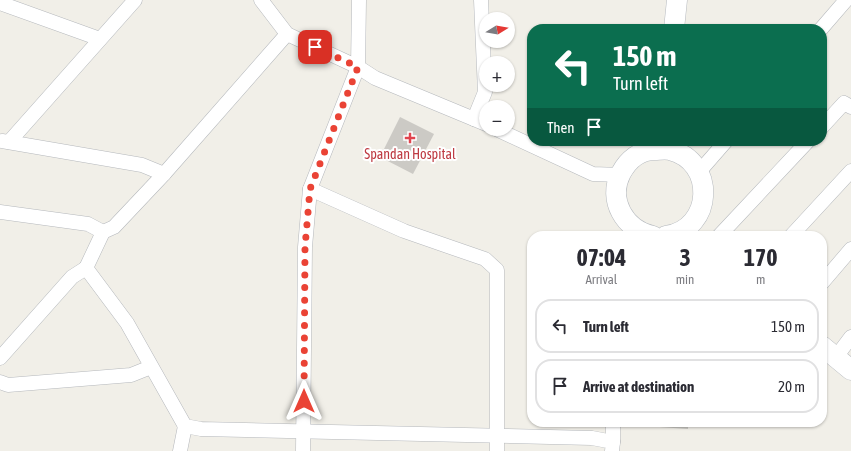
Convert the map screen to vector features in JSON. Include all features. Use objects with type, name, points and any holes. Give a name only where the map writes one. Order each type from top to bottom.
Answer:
[{"type":"main road","points":[[675,24],[677,0]]},
{"type":"main road","points":[[639,231],[634,228],[625,228],[616,194],[617,184],[625,166],[632,159],[657,146]]},
{"type":"main road","points":[[661,146],[678,152],[686,157],[699,172],[704,191],[698,230]]},
{"type":"main road","points":[[829,352],[851,370]]},
{"type":"street","points":[[5,142],[135,0]]},
{"type":"street","points":[[261,0],[287,34],[358,67],[376,78],[479,122]]},
{"type":"street","points":[[303,451],[305,247],[310,189],[358,67],[359,0]]},
{"type":"street","points":[[481,0],[485,92],[484,100]]},
{"type":"street","points":[[825,24],[846,0]]},
{"type":"street","points":[[0,3],[100,39]]},
{"type":"street","points":[[0,358],[72,277],[86,268],[103,232],[114,227],[164,174],[287,34]]},
{"type":"street","points":[[827,121],[844,103],[851,107]]},
{"type":"street","points":[[511,136],[527,143]]},
{"type":"street","points":[[5,142],[142,165],[164,174]]},
{"type":"street","points":[[533,146],[593,174],[620,175]]},
{"type":"street","points":[[699,172],[722,146]]},
{"type":"street","points":[[723,231],[803,146]]},
{"type":"street","points":[[796,231],[851,171]]},
{"type":"street","points":[[310,189],[404,231],[485,259],[497,270],[497,444]]},
{"type":"street","points":[[0,212],[88,224],[103,232]]},
{"type":"street","points":[[827,277],[851,249]]},
{"type":"street","points":[[86,268],[127,324],[185,426],[180,451]]},
{"type":"street","points":[[829,352],[851,337]]},
{"type":"street","points":[[0,382],[8,385],[131,375],[151,367]]},
{"type":"street","points":[[185,426],[201,429],[304,432],[497,444],[592,438],[612,447],[613,427]]},
{"type":"building","points":[[400,117],[434,134],[413,174],[380,157]]},
{"type":"building","points":[[659,427],[688,427],[688,429]]},
{"type":"place","name":"Spandan Hospital","points":[[410,138]]},
{"type":"route","points":[[304,401],[305,247],[310,189],[358,67],[315,47]]}]
